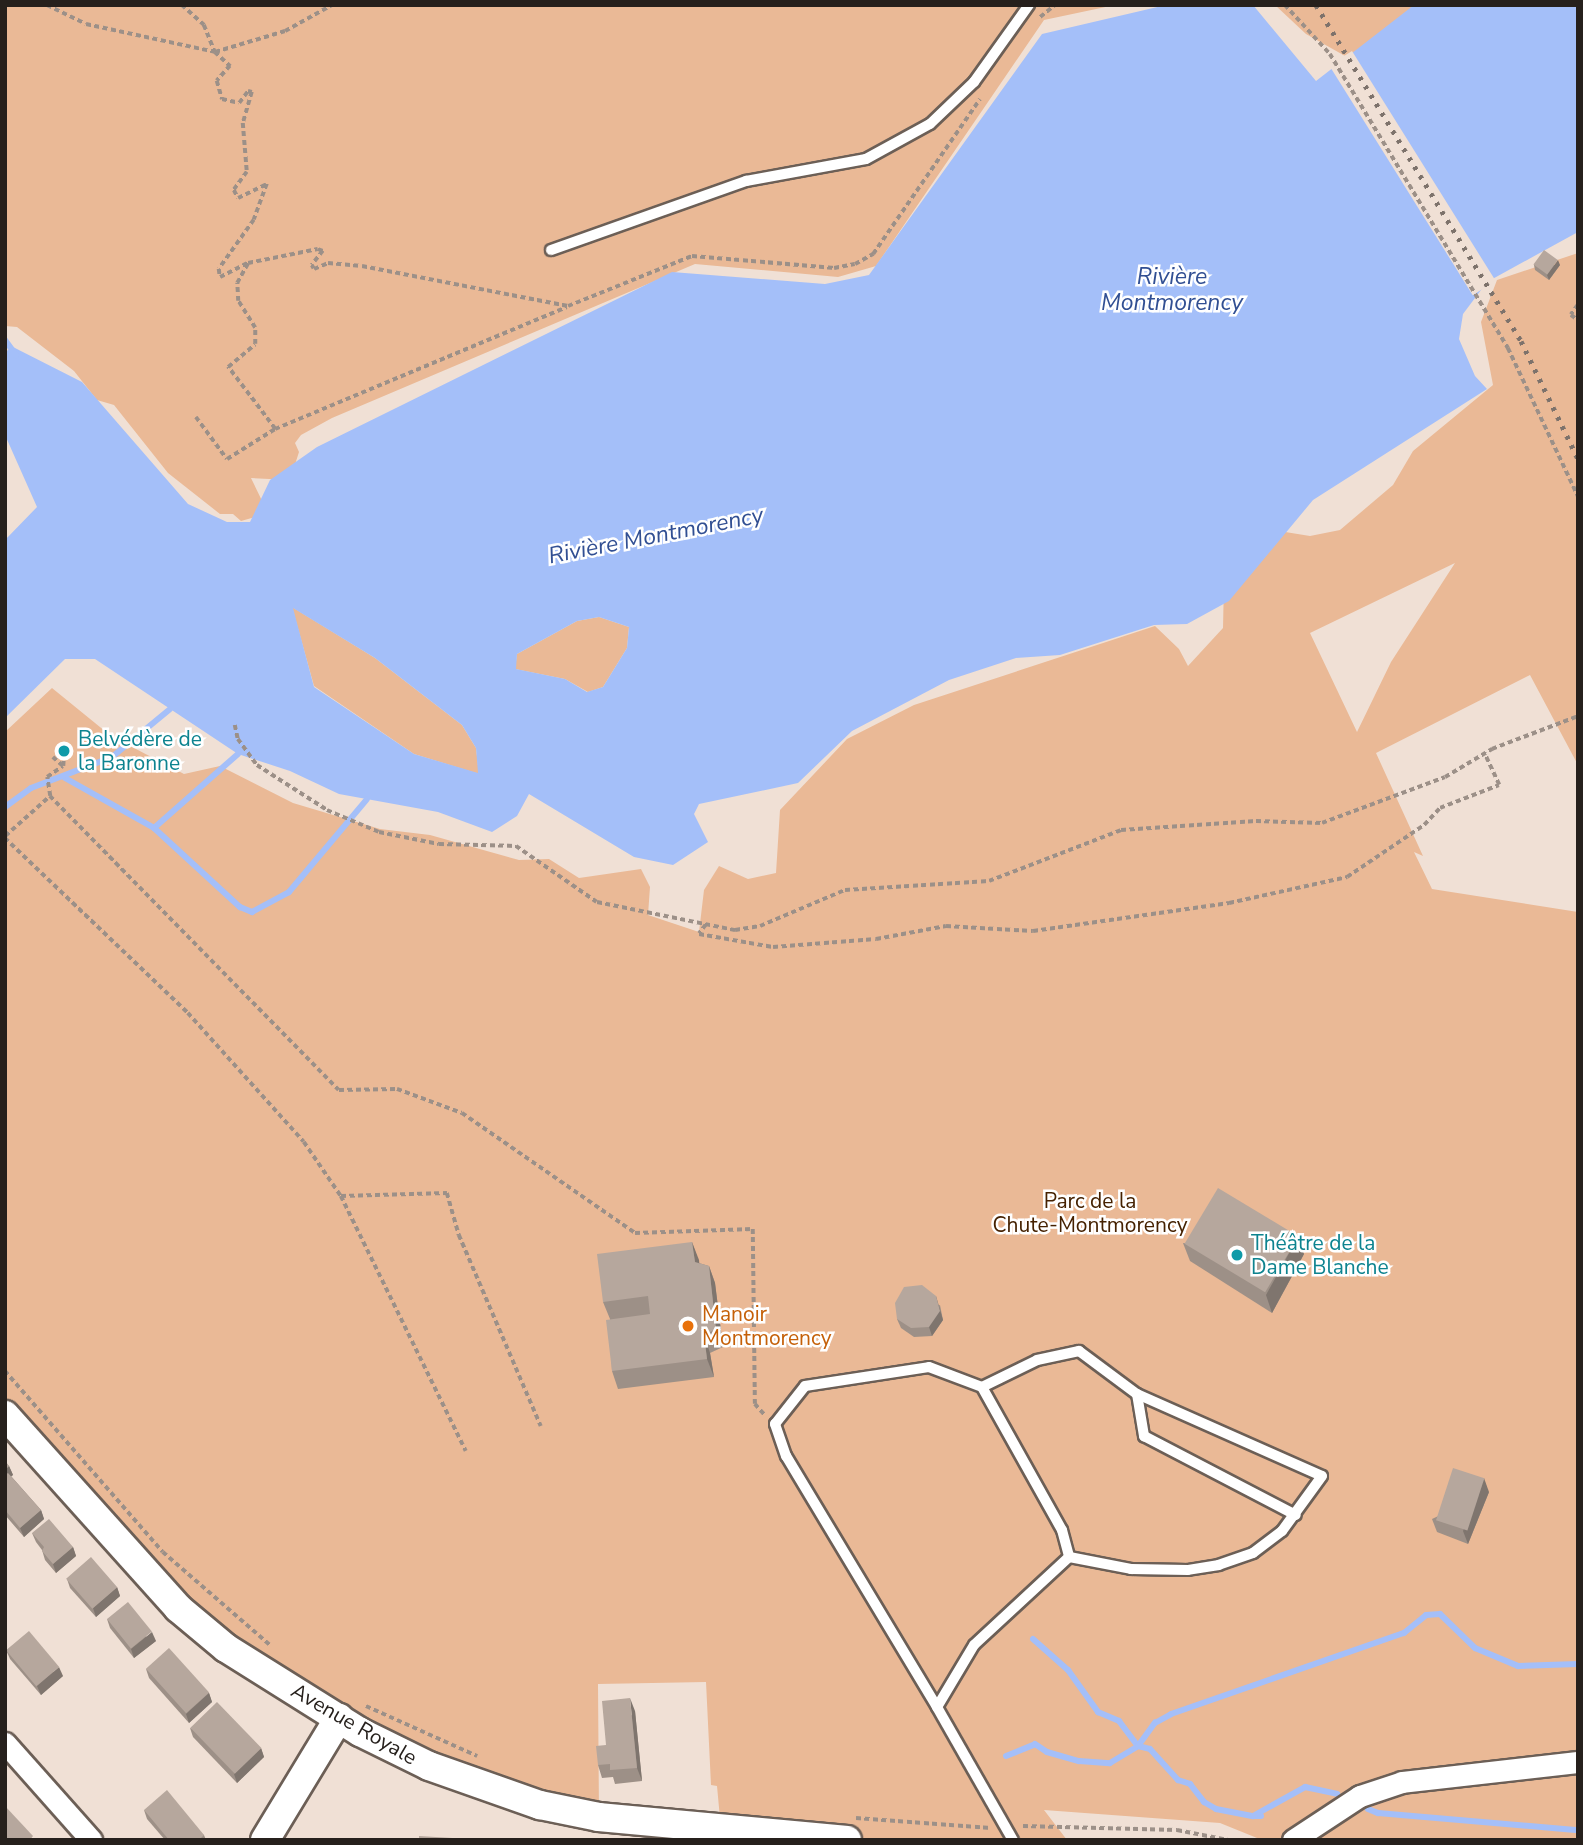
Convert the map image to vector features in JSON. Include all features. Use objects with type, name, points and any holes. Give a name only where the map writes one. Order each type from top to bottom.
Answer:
[{"type":"main road","name":"Avenue Royale","points":[[5,1415],[177,1608],[226,1648],[347,1709],[429,1766],[540,1805],[599,1818],[850,1829]]},
{"type":"main road","points":[[265,1840],[347,1709]]},
{"type":"street","points":[[5,1743],[91,1840]]},
{"type":"street","points":[[1293,1840],[1360,1796],[1402,1782],[1578,1762]]},
{"type":"lane","points":[[551,250],[746,181],[866,159],[930,124],[974,82],[1029,5]]},
{"type":"lane","points":[[982,1387],[1037,1360],[1079,1351],[1137,1394],[1322,1476],[1296,1515],[1253,1553],[1209,1567],[1131,1569],[1069,1557]]},
{"type":"lane","points":[[1013,1840],[1008,1826],[786,1455],[775,1424],[805,1386],[929,1367],[982,1387],[1062,1530],[1069,1557]]},
{"type":"lane","points":[[1137,1394],[1144,1436],[1296,1515]]},
{"type":"lane","points":[[937,1707],[974,1645],[1069,1557]]},
{"type":"path","points":[[47,5],[86,24],[215,52],[285,31],[332,5]]},
{"type":"path","points":[[182,5],[204,25],[215,52],[230,66],[217,81],[222,99],[239,103],[248,91],[252,92],[243,123],[247,172],[234,190],[239,198],[267,184],[254,220],[219,269],[220,276],[248,263],[318,249],[323,251],[312,265],[314,270],[328,263],[362,266],[568,306]]},
{"type":"path","points":[[1036,21],[1055,5]]},
{"type":"path","points":[[1285,5],[1330,54],[1503,338],[1547,423],[1578,496]]},
{"type":"path","points":[[196,417],[228,459],[275,429],[692,256],[834,268],[855,264],[873,254],[981,97]]},
{"type":"path","points":[[248,263],[237,283],[237,301],[255,328],[255,344],[229,367],[275,429]]},
{"type":"path","points":[[1578,305],[1571,316],[1578,320]]},
{"type":"path","points":[[234,725],[238,739],[257,765],[327,810],[379,832],[427,842],[516,846],[597,902],[735,930],[760,926],[845,890],[989,881],[1121,830],[1256,821],[1322,823],[1445,777],[1484,754],[1578,716]]},
{"type":"path","points":[[64,751],[63,766],[47,778],[50,796],[339,1090],[397,1089],[462,1113],[635,1233],[753,1229],[755,1404],[775,1424]]},
{"type":"path","points":[[706,925],[699,934],[773,947],[876,939],[946,926],[1033,931],[1125,921],[1255,898],[1347,877],[1424,825],[1440,808],[1499,785],[1484,754]]},
{"type":"path","points":[[53,757],[63,766]]},
{"type":"path","points":[[50,796],[5,837],[188,1013],[304,1142],[341,1196],[467,1451]]},
{"type":"path","points":[[341,1196],[447,1193],[459,1235],[541,1426]]},
{"type":"path","points":[[5,1371],[163,1552],[273,1648]]},
{"type":"path","points":[[347,1709],[482,1758]]},
{"type":"path","points":[[850,1829],[1135,1827],[1228,1840]]},
{"type":"green space","points":[[5,5],[1115,5],[1044,20],[876,266],[838,277],[695,264],[332,418],[301,435],[295,443],[299,452],[290,480],[251,478],[265,507],[259,516],[241,521],[233,514],[220,514],[168,473],[114,405],[97,400],[74,371],[17,327],[5,326]]},
{"type":"green space","points":[[1275,5],[1433,5],[1370,70],[1306,34]]},
{"type":"green space","name":"Parc de la Chute-Montmorency","points":[[1578,253],[1578,765],[1530,675],[1376,753],[1423,856],[1414,852],[1432,889],[1578,912],[1578,1840],[1262,1840],[1220,1823],[1044,1810],[1067,1840],[847,1840],[721,1829],[717,1786],[711,1785],[706,1682],[598,1684],[599,1817],[483,1787],[226,1648],[5,1415],[5,732],[52,688],[111,736],[184,774],[220,766],[293,803],[380,829],[430,835],[519,860],[549,859],[579,878],[641,869],[650,887],[648,915],[699,932],[704,890],[719,866],[748,879],[776,873],[780,810],[847,739],[914,705],[1155,626],[1179,649],[1188,666],[1223,628],[1224,581],[1273,530],[1310,536],[1340,530],[1393,485],[1413,451],[1493,385],[1481,322],[1497,280]],"holes":[[[1455,563],[1391,662],[1357,732],[1310,633]]]},
{"type":"green space","points":[[292,607],[375,658],[462,725],[476,748],[479,774],[414,754],[314,686]]},
{"type":"green space","points":[[599,617],[629,627],[627,648],[603,687],[588,692],[565,679],[515,669],[517,654],[577,621]]},
{"type":"water","name":"Rivière Montmorency","points":[[1166,5],[1253,5],[1316,81],[1414,5],[1578,5],[1578,232],[1487,282],[1463,314],[1459,339],[1475,376],[1487,389],[1313,500],[1229,601],[1187,624],[1154,625],[1060,655],[1016,658],[949,680],[852,731],[798,783],[699,804],[694,814],[708,842],[673,865],[634,857],[529,794],[517,816],[492,832],[438,812],[339,794],[290,771],[238,754],[95,659],[65,659],[5,718],[5,540],[37,507],[5,435],[5,352],[13,347],[82,382],[188,504],[227,522],[250,522],[270,480],[317,447],[672,272],[825,284],[869,275],[1042,34]],"holes":[[[293,608],[375,658],[462,725],[476,748],[478,773],[414,754],[314,687]],[[599,617],[629,627],[627,648],[603,687],[587,692],[565,679],[516,669],[517,654],[577,621]]]},
{"type":"pier","points":[[1352,51],[1496,281],[1473,295],[1329,65]]},
{"type":"building","points":[[1544,250],[1558,260],[1547,275],[1533,265]]},
{"type":"building","points":[[1218,1188],[1299,1236],[1265,1292],[1185,1244]]},
{"type":"building","name":"Manoir Montmorency","points":[[692,1242],[695,1262],[709,1266],[716,1329],[704,1335],[707,1359],[612,1371],[606,1320],[650,1314],[648,1296],[603,1302],[597,1254]]},
{"type":"building","points":[[922,1285],[936,1296],[940,1311],[929,1327],[911,1328],[897,1319],[895,1303],[904,1287]]},
{"type":"building","points":[[1453,1468],[1484,1478],[1467,1531],[1436,1520]]},
{"type":"building","points":[[8,1473],[41,1510],[20,1528],[5,1510],[5,1475]]},
{"type":"building","points":[[49,1519],[73,1547],[53,1564],[32,1533]]},
{"type":"building","points":[[91,1557],[117,1587],[92,1609],[66,1579]]},
{"type":"building","points":[[128,1602],[152,1632],[131,1649],[107,1619]]},
{"type":"building","points":[[29,1631],[59,1667],[36,1686],[6,1650]]},
{"type":"building","points":[[169,1648],[209,1693],[186,1713],[146,1669]]},
{"type":"building","points":[[630,1698],[637,1768],[610,1770],[610,1764],[598,1765],[596,1746],[606,1745],[602,1701]]},
{"type":"building","points":[[217,1702],[261,1748],[235,1774],[190,1728]]},
{"type":"building","points":[[167,1790],[204,1835],[199,1840],[169,1840],[144,1810]]},
{"type":"building","points":[[5,1806],[33,1836],[30,1840],[5,1840]]},
{"type":"building","points":[[419,1836],[469,1839],[469,1840],[419,1840]]},
{"type":"waterway","points":[[5,340],[16,355]]},
{"type":"waterway","points":[[5,807],[31,788],[112,757],[170,709]]},
{"type":"waterway","points":[[65,778],[154,828],[238,754]]},
{"type":"waterway","points":[[154,828],[240,907],[252,912],[289,892],[367,799]]},
{"type":"waterway","points":[[1006,1756],[1035,1744],[1047,1752],[1079,1761],[1110,1763],[1138,1746],[1155,1723],[1171,1714],[1404,1633],[1426,1615],[1440,1614],[1475,1648],[1518,1666],[1578,1664]]},
{"type":"waterway","points":[[1033,1639],[1068,1670],[1098,1712],[1119,1721],[1138,1746],[1150,1749],[1178,1780],[1190,1784],[1204,1802],[1216,1809],[1253,1816]]},
{"type":"waterway","points":[[1261,1816],[1253,1816],[1305,1787],[1337,1794]]},
{"type":"waterway","points":[[1368,1809],[1378,1813],[1578,1830]]},
{"type":"railway","points":[[1316,5],[1521,341],[1578,459]]},
{"type":"place","name":"Belvédère de la Baronne","points":[[64,751]]},
{"type":"place","name":"Théâtre de la Dame Blanche","points":[[1237,1255]]},
{"type":"place","name":"Manoir Montmorency","points":[[688,1326]]}]
